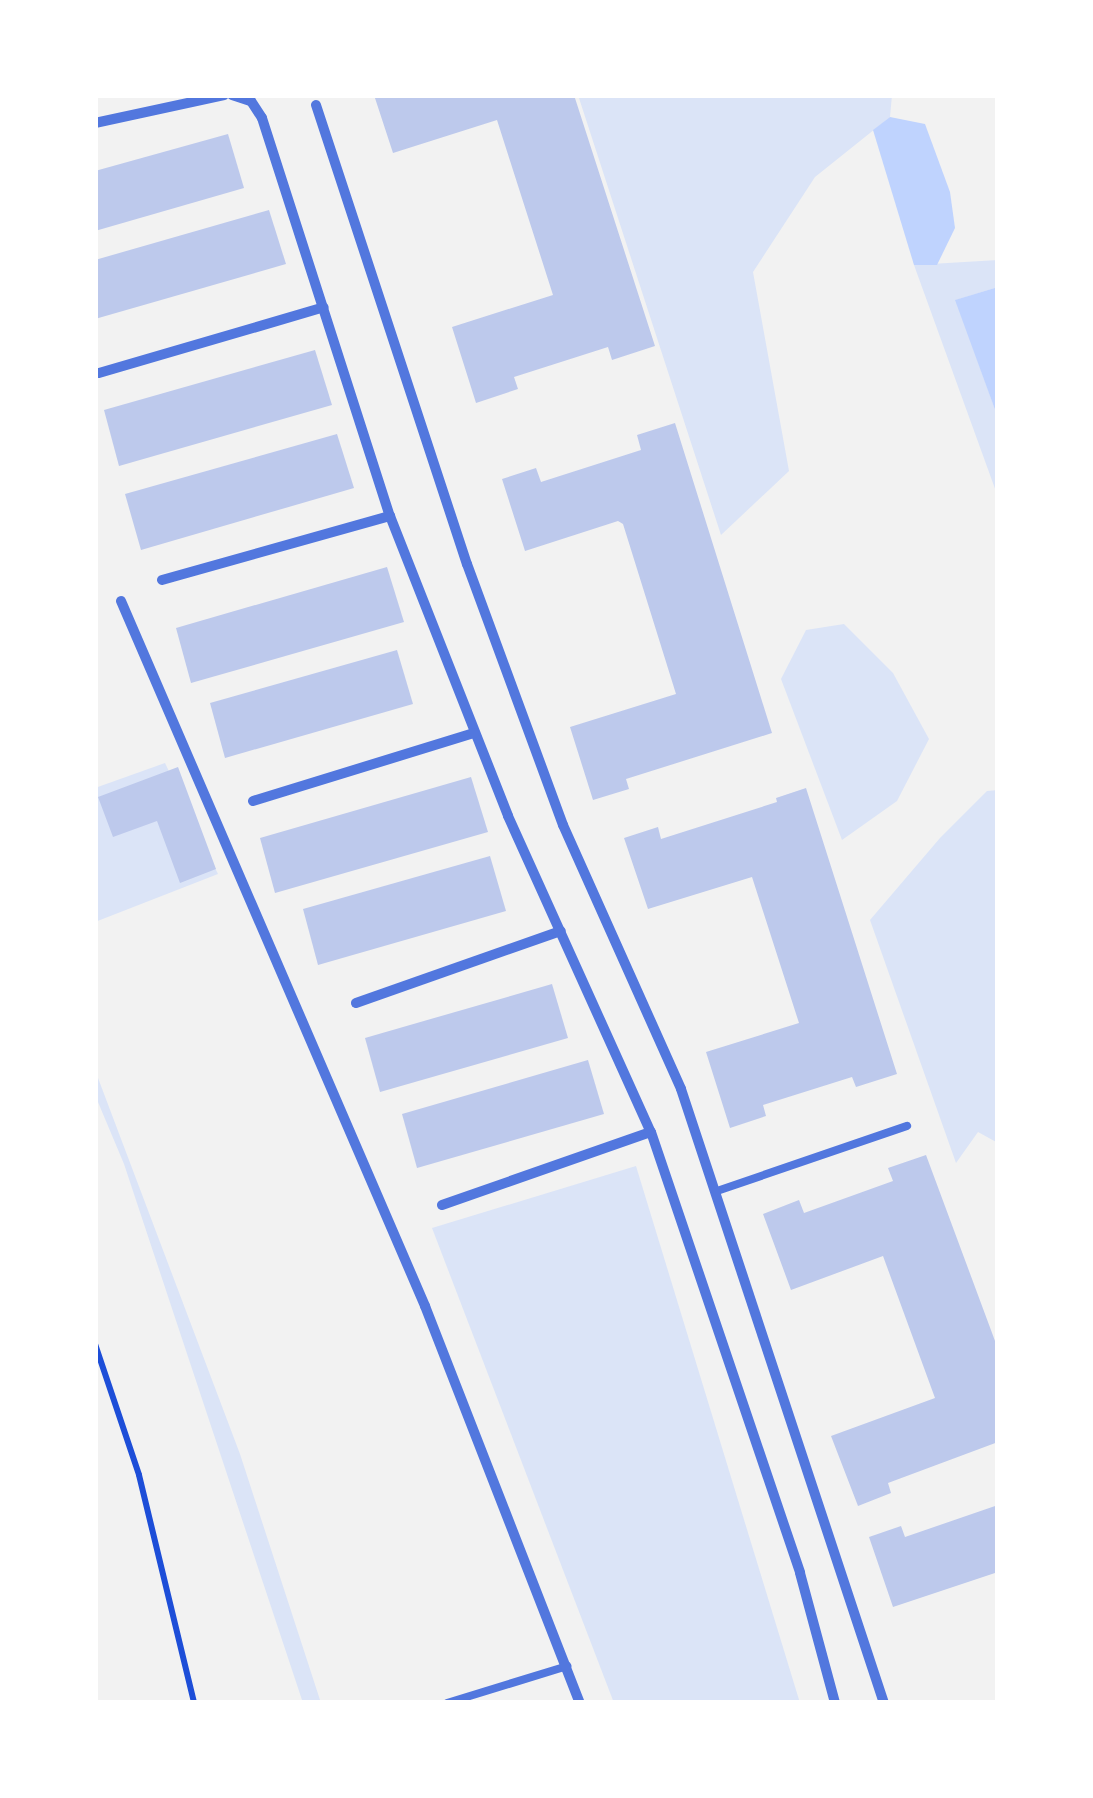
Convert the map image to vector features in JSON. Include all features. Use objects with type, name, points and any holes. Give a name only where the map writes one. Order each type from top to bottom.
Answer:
[{"type":"street","points":[[95,123],[224,95]]},
{"type":"street","points":[[232,95],[251,102],[262,118],[390,516],[474,733],[652,1132],[800,1573],[835,1703]]},
{"type":"street","points":[[316,105],[467,564],[556,806],[674,1070],[718,1191],[884,1703]]},
{"type":"street","points":[[99,373],[324,307]]},
{"type":"street","points":[[162,580],[390,516]]},
{"type":"street","points":[[121,601],[416,1284],[580,1703]]},
{"type":"street","points":[[254,800],[474,733]]},
{"type":"street","points":[[356,1003],[561,930]]},
{"type":"street","points":[[442,1206],[652,1132]]},
{"type":"lane","points":[[718,1191],[907,1126]]},
{"type":"lane","points":[[447,1703],[566,1666]]},
{"type":"path","points":[[95,1344],[139,1475],[194,1703]]},
{"type":"shaded area","points":[[578,95],[892,95],[890,117],[815,177],[753,272],[789,471],[721,535]]},
{"type":"shaded area","points":[[998,260],[998,287],[956,300],[998,418],[998,497],[914,265]]},
{"type":"shaded area","points":[[844,624],[893,673],[929,739],[897,801],[842,840],[781,679],[806,630]]},
{"type":"shaded area","points":[[165,763],[218,874],[95,922],[95,788]]},
{"type":"shaded area","points":[[998,790],[998,1143],[978,1132],[956,1163],[870,920],[940,838],[987,791]]},
{"type":"shaded area","points":[[95,1070],[240,1454],[321,1703],[303,1703],[124,1164],[95,1095]]},
{"type":"shaded area","points":[[636,1166],[800,1703],[614,1703],[432,1228]]},
{"type":"water","points":[[890,117],[925,124],[950,192],[955,228],[937,265],[914,265],[873,130]]},
{"type":"water","points":[[998,287],[998,418],[955,300]]},
{"type":"building","points":[[374,95],[574,95],[655,346],[612,360],[608,347],[514,377],[518,389],[476,403],[452,327],[553,295],[497,120],[393,153]]},
{"type":"building","points":[[228,134],[244,188],[95,231],[95,171]]},
{"type":"building","points":[[269,210],[286,264],[95,319],[95,260]]},
{"type":"building","points":[[315,350],[332,405],[119,466],[104,410]]},
{"type":"building","points":[[675,423],[772,733],[626,779],[629,789],[593,800],[570,727],[676,694],[623,524],[618,521],[525,551],[502,479],[536,468],[541,482],[641,450],[637,435]]},
{"type":"building","points":[[337,434],[354,488],[141,550],[125,494]]},
{"type":"building","points":[[387,567],[404,622],[191,683],[176,628]]},
{"type":"building","points":[[397,650],[413,704],[225,758],[210,703]]},
{"type":"building","points":[[178,767],[216,869],[180,883],[157,821],[113,837],[98,797]]},
{"type":"building","points":[[471,777],[488,832],[275,893],[260,838]]},
{"type":"building","points":[[806,788],[897,1074],[856,1087],[852,1077],[763,1105],[766,1116],[730,1128],[706,1052],[799,1023],[752,877],[648,909],[624,838],[658,827],[661,839],[777,802],[776,798]]},
{"type":"building","points":[[490,856],[506,911],[318,965],[303,909]]},
{"type":"building","points":[[552,984],[568,1038],[380,1092],[365,1038]]},
{"type":"building","points":[[588,1060],[604,1114],[417,1168],[402,1114]]},
{"type":"building","points":[[926,1155],[998,1349],[998,1442],[888,1483],[891,1493],[858,1506],[831,1436],[935,1398],[883,1256],[791,1290],[763,1214],[799,1200],[804,1213],[893,1181],[888,1168]]},
{"type":"building","points":[[998,1505],[998,1572],[893,1607],[869,1537],[901,1526],[905,1537]]}]
